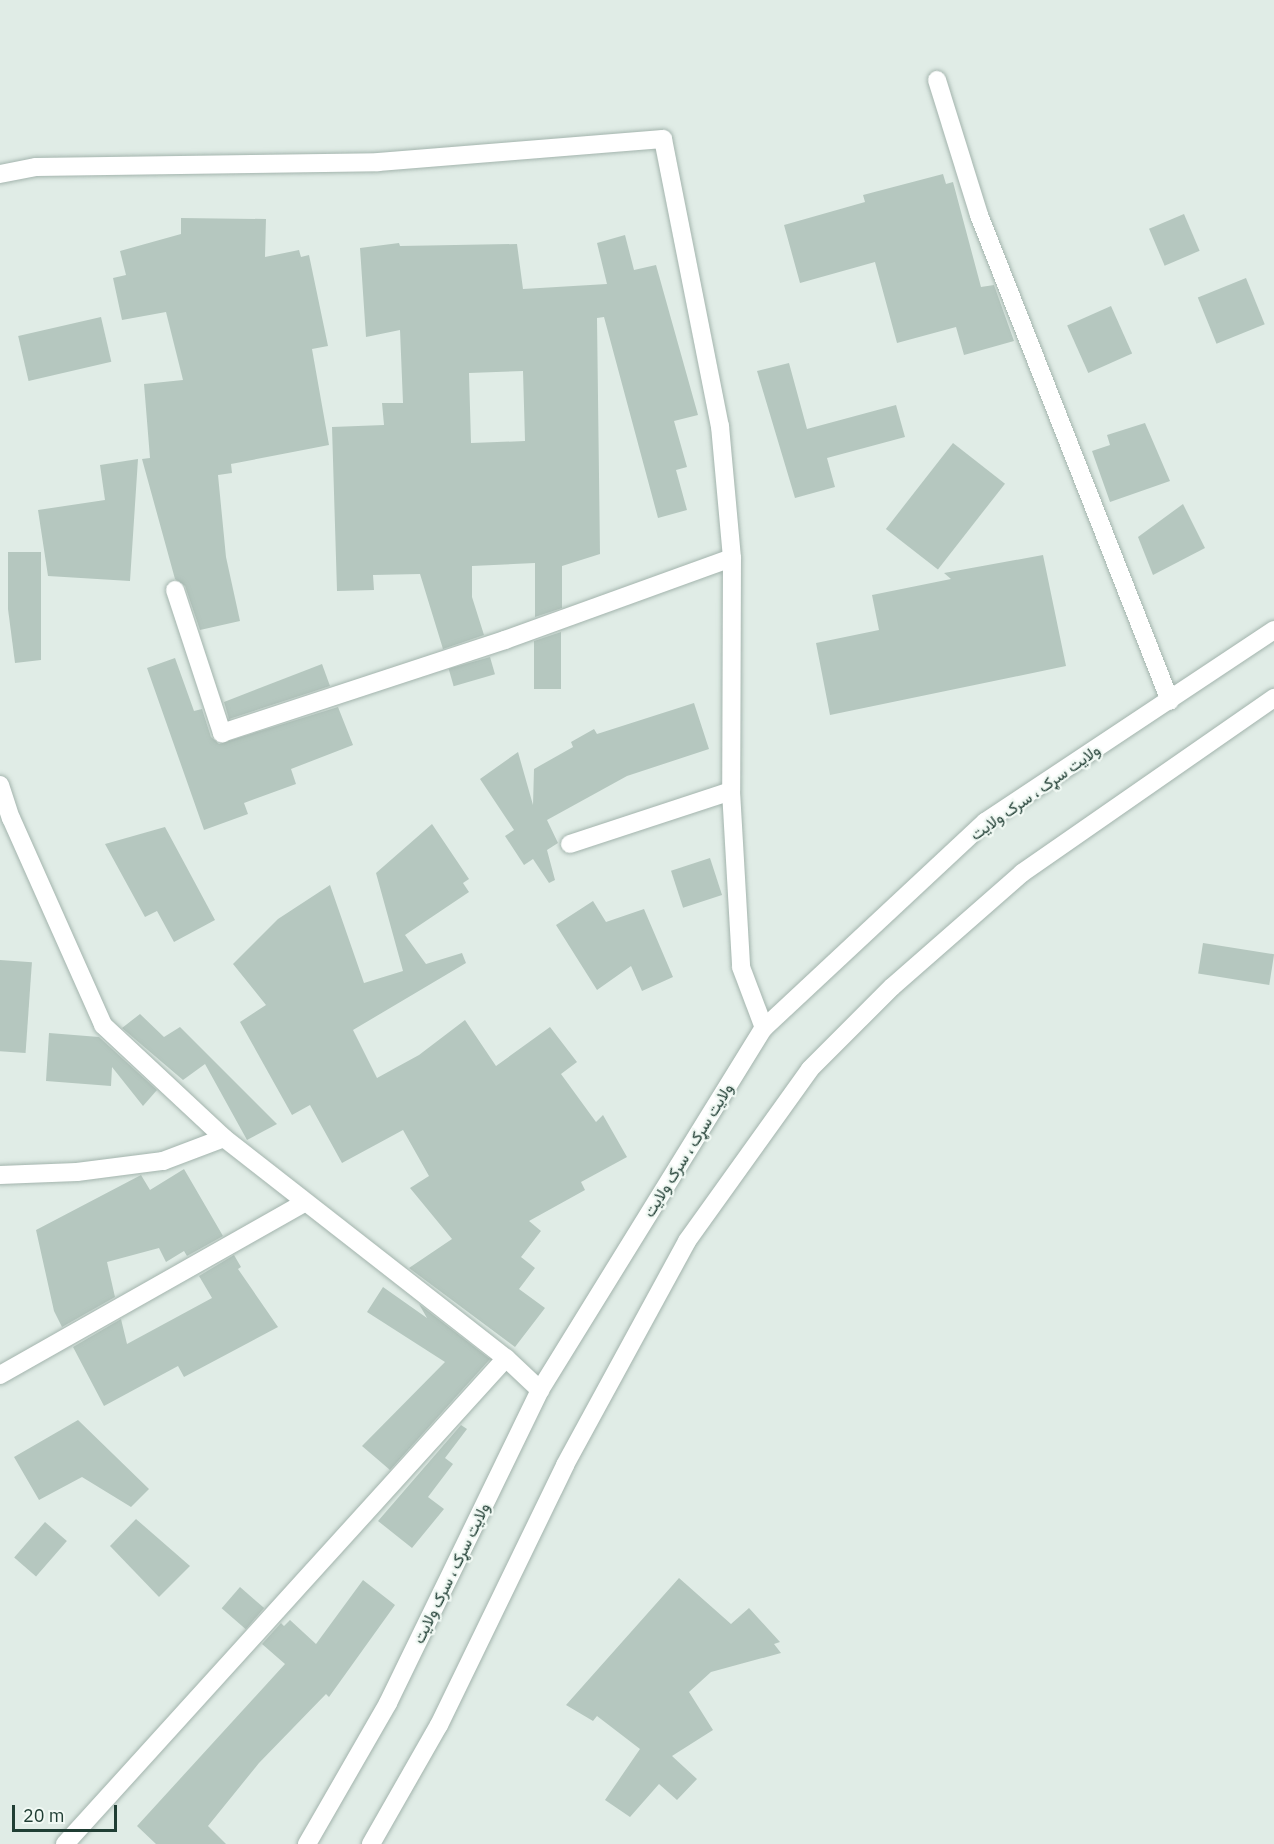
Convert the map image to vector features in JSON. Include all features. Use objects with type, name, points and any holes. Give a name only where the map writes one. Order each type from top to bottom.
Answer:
[{"type":"street","points":[[937,80],[979,215],[1170,701]]},
{"type":"street","points":[[0,174],[36,167],[378,162],[663,139],[720,426],[732,558],[730,791],[741,967],[764,1028]]},
{"type":"street","points":[[175,590],[222,733],[505,640],[732,558]]},
{"type":"street","name":"ولایت سړک ، سرک ولایت","points":[[307,1844],[388,1703],[540,1390],[764,1028],[985,822],[1274,630]]},
{"type":"street","points":[[371,1844],[439,1725],[565,1465],[687,1241],[810,1069],[892,987],[1022,873],[1274,698]]},
{"type":"street","points":[[0,785],[11,818],[103,1025],[224,1138],[304,1203],[506,1358],[540,1390]]},
{"type":"street","points":[[570,844],[730,791]]},
{"type":"street","points":[[0,1175],[77,1172],[163,1161],[224,1138]]},
{"type":"street","points":[[0,1375],[304,1203]]},
{"type":"street","points":[[65,1844],[506,1358]]},
{"type":"building","points":[[943,174],[946,184],[953,182],[981,287],[994,285],[1014,341],[964,355],[956,327],[897,343],[875,262],[800,283],[784,225],[865,202],[863,195]]},
{"type":"building","points":[[1184,214],[1200,251],[1165,266],[1149,229]]},
{"type":"building","points":[[181,218],[266,219],[265,257],[299,250],[301,257],[309,255],[328,346],[312,349],[329,445],[231,464],[232,473],[218,475],[226,557],[240,621],[200,630],[185,586],[175,579],[142,459],[150,458],[144,384],[183,380],[166,312],[122,320],[113,278],[126,275],[120,251],[181,234]]},
{"type":"building","points":[[625,235],[634,270],[656,265],[698,415],[674,421],[687,467],[676,470],[687,510],[658,518],[604,317],[597,318],[600,554],[562,566],[562,608],[535,617],[535,563],[472,566],[472,597],[484,635],[443,649],[420,574],[373,575],[374,590],[337,591],[332,427],[384,425],[382,403],[403,403],[400,330],[366,337],[360,248],[399,243],[400,246],[517,244],[523,289],[607,284],[597,243]],"holes":[[[523,371],[525,441],[471,443],[469,373]]]},
{"type":"building","points":[[1246,278],[1265,324],[1217,344],[1198,297]]},
{"type":"building","points":[[1111,306],[1132,354],[1088,373],[1067,326]]},
{"type":"building","points":[[101,317],[111,362],[29,381],[18,336]]},
{"type":"building","points":[[789,363],[807,429],[896,405],[905,437],[827,458],[835,487],[795,498],[757,371]]},
{"type":"building","points":[[1145,423],[1170,481],[1110,502],[1092,451],[1110,445],[1107,435]]},
{"type":"building","points":[[953,443],[1005,484],[938,570],[886,529]]},
{"type":"building","points":[[138,459],[130,581],[48,576],[38,510],[105,500],[100,465]]},
{"type":"building","points":[[1183,504],[1205,548],[1153,575],[1138,537]]},
{"type":"building","points":[[8,552],[41,552],[41,660],[15,663],[8,609]]},
{"type":"building","points":[[1043,555],[1066,666],[830,715],[816,643],[879,630],[872,595],[951,579],[944,573]]},
{"type":"building","points":[[561,632],[561,689],[534,689],[534,641]]},
{"type":"building","points":[[490,657],[495,674],[454,686],[449,669]]},
{"type":"building","points":[[175,658],[194,711],[202,709],[211,737],[219,744],[338,707],[353,745],[291,769],[296,784],[244,803],[248,814],[204,830],[147,668]]},
{"type":"building","points":[[322,664],[330,686],[229,719],[224,702]]},
{"type":"building","points":[[694,703],[709,749],[627,776],[547,820],[558,843],[547,850],[555,880],[549,883],[533,859],[524,865],[505,836],[514,830],[480,779],[518,752],[533,805],[534,769],[573,747],[571,742],[594,729],[597,734]]},
{"type":"building","points":[[432,824],[469,879],[463,883],[469,892],[405,935],[426,964],[462,953],[466,963],[353,1030],[377,1078],[419,1055],[465,1020],[496,1066],[550,1027],[577,1062],[561,1074],[596,1122],[603,1115],[627,1157],[581,1182],[585,1190],[529,1221],[541,1231],[521,1257],[535,1268],[519,1289],[545,1308],[515,1347],[409,1268],[452,1239],[410,1188],[429,1176],[403,1130],[342,1163],[310,1105],[292,1115],[240,1022],[266,1005],[233,964],[278,919],[330,885],[364,983],[403,971],[376,873]]},
{"type":"building","points":[[165,827],[215,920],[174,942],[157,911],[145,917],[105,844]]},
{"type":"building","points":[[710,858],[722,895],[683,908],[671,871]]},
{"type":"building","points":[[593,901],[606,922],[644,909],[673,977],[642,991],[631,966],[597,990],[556,925]]},
{"type":"building","points":[[1203,943],[1274,954],[1269,985],[1198,974]]},
{"type":"building","points":[[0,960],[32,962],[26,1053],[0,1051]]},
{"type":"building","points":[[140,1014],[164,1037],[180,1027],[277,1124],[247,1140],[205,1064],[183,1080],[122,1028]]},
{"type":"building","points":[[49,1033],[99,1037],[157,1090],[143,1106],[112,1067],[111,1086],[46,1081]]},
{"type":"building","points":[[184,1169],[223,1236],[187,1256],[184,1251],[166,1262],[159,1248],[107,1262],[115,1297],[62,1327],[54,1311],[36,1230],[141,1175],[150,1190]]},
{"type":"building","points":[[234,1255],[241,1267],[238,1269],[278,1327],[184,1377],[178,1366],[104,1406],[73,1347],[121,1319],[127,1344],[212,1298],[199,1276]]},
{"type":"building","points":[[383,1287],[427,1318],[419,1304],[490,1359],[390,1470],[362,1446],[445,1362],[367,1312]]},
{"type":"building","points":[[78,1420],[149,1489],[131,1507],[82,1477],[39,1500],[14,1457]]},
{"type":"building","points":[[461,1425],[467,1429],[445,1458],[453,1464],[428,1497],[444,1509],[412,1548],[378,1521]]},
{"type":"building","points":[[136,1519],[190,1566],[159,1597],[110,1546]]},
{"type":"building","points":[[45,1522],[67,1541],[36,1576],[14,1557]]},
{"type":"building","points":[[679,1578],[731,1624],[749,1608],[780,1642],[774,1644],[781,1653],[711,1672],[689,1692],[713,1730],[672,1756],[697,1779],[677,1800],[659,1784],[630,1817],[605,1800],[640,1749],[597,1716],[593,1721],[566,1705]]},
{"type":"building","points":[[363,1580],[395,1605],[329,1697],[326,1694],[259,1763],[208,1826],[226,1844],[156,1844],[137,1826],[285,1664],[262,1644],[281,1623],[284,1626],[290,1620],[316,1644]]},
{"type":"building","points":[[240,1587],[264,1608],[246,1629],[222,1608]]}]
